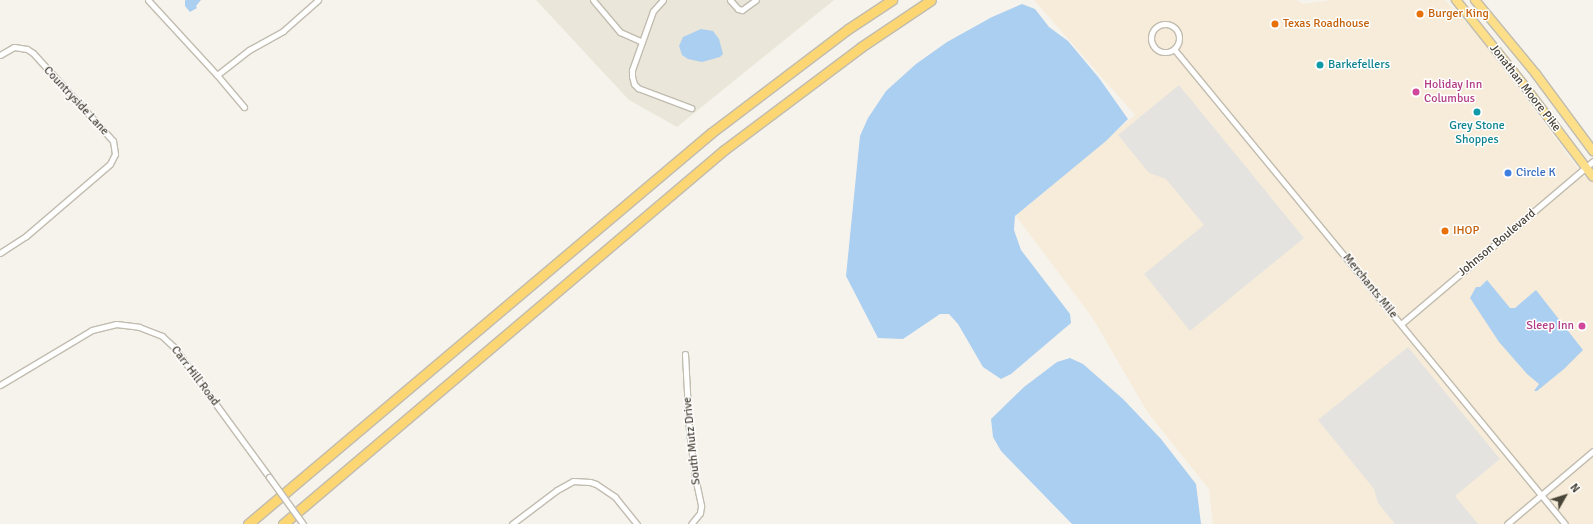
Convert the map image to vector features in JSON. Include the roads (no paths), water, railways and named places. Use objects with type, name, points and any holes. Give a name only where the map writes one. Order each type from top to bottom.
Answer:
[{"type":"highway","points":[[248,524],[710,132],[848,30],[892,0]]},
{"type":"highway","points":[[283,524],[724,150],[861,47],[931,0]]},
{"type":"highway","name":"Jonathan Moore Pike","points":[[1456,0],[1524,84],[1593,177]]},
{"type":"highway","name":"Jonathan Moore Pike","points":[[1475,0],[1536,74],[1593,151]]},
{"type":"street","points":[[148,0],[217,75],[244,107]]},
{"type":"street","points":[[217,75],[249,50],[283,32],[318,0]]},
{"type":"street","points":[[593,0],[620,32],[642,42]]},
{"type":"street","points":[[663,0],[653,10],[632,70],[634,84],[638,88],[691,108]]},
{"type":"street","points":[[730,0],[738,9],[742,10],[756,0]]},
{"type":"street","points":[[1166,25],[1177,31],[1179,41],[1174,49],[1161,52],[1154,47],[1151,38],[1152,34],[1158,27],[1166,25]]},
{"type":"street","name":"Countryside Lane","points":[[0,55],[14,47],[27,49],[33,53],[113,141],[115,154],[110,164],[22,239],[0,253]]},
{"type":"street","name":"Merchants Mile","points":[[1174,49],[1565,524]]},
{"type":"street","name":"Johnson Boulevard","points":[[1401,324],[1593,161]]},
{"type":"street","name":"Carr Hill Road","points":[[0,385],[92,330],[116,324],[139,327],[162,336],[174,347],[303,524]]},
{"type":"street","name":"South Mutz Drive","points":[[685,354],[689,431],[695,478],[701,506],[700,513],[691,524]]},
{"type":"street","points":[[1507,524],[1593,451]]},
{"type":"street","points":[[512,524],[557,490],[573,481],[590,482],[596,484],[614,497],[637,524]]},
{"type":"water","points":[[185,0],[201,0],[196,6],[197,8],[190,12],[185,6]]},
{"type":"water","points":[[1022,4],[1035,9],[1049,27],[1068,41],[1099,78],[1128,119],[1106,141],[1015,216],[1014,230],[1021,250],[1070,314],[1071,323],[1011,374],[1001,379],[983,367],[958,324],[949,314],[940,314],[903,339],[878,338],[846,276],[860,136],[868,118],[886,91],[916,64],[947,42],[992,17]]},
{"type":"water","points":[[701,29],[713,31],[719,39],[723,54],[720,57],[702,62],[688,59],[682,55],[679,46],[683,37]]},
{"type":"water","points":[[1487,280],[1510,308],[1515,308],[1536,290],[1583,350],[1564,369],[1537,391],[1534,391],[1539,384],[1527,374],[1499,342],[1470,298],[1476,287],[1480,287]]},
{"type":"water","points":[[1070,358],[1083,364],[1123,399],[1161,439],[1196,484],[1201,524],[1072,524],[1001,451],[993,437],[991,419],[1024,387],[1057,362]]},
{"type":"place","name":"Burger King","points":[[1420,14]]},
{"type":"place","name":"Texas Roadhouse","points":[[1275,24]]},
{"type":"place","name":"Barkefellers","points":[[1320,65]]},
{"type":"place","name":"Holiday Inn Columbus","points":[[1416,92]]},
{"type":"place","name":"Grey Stone Shoppes","points":[[1477,112]]},
{"type":"place","name":"Circle K","points":[[1508,173]]},
{"type":"place","name":"IHOP","points":[[1445,231]]},
{"type":"place","name":"Sleep Inn","points":[[1582,326]]}]
